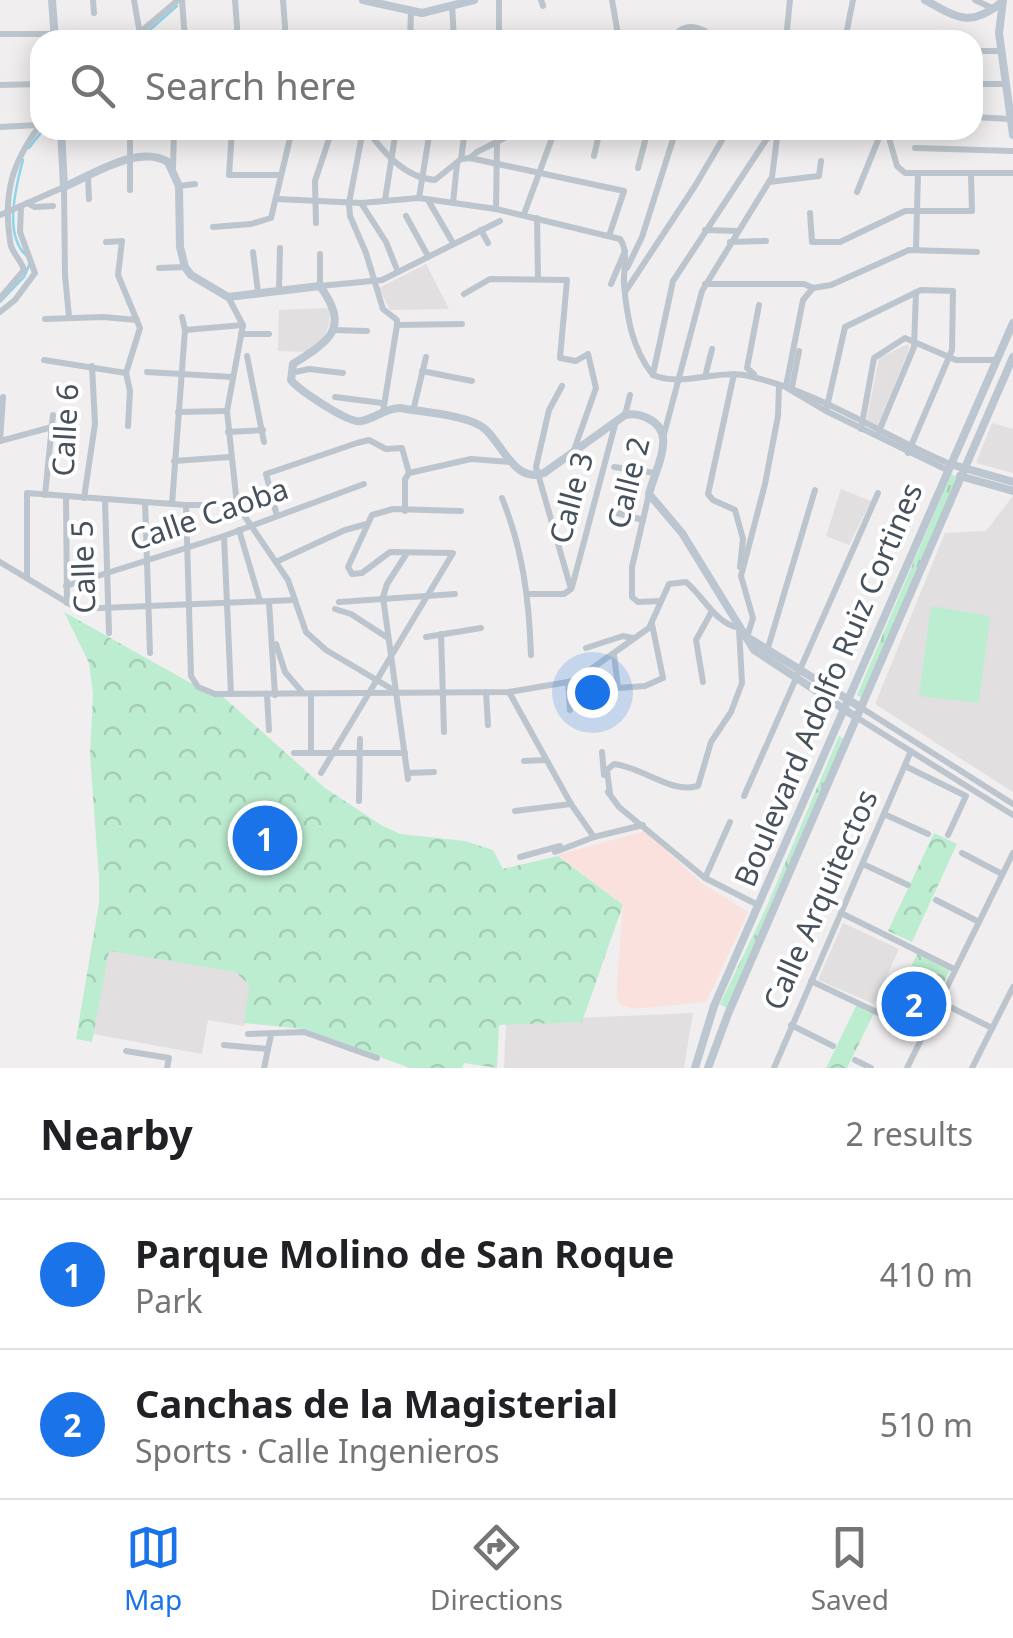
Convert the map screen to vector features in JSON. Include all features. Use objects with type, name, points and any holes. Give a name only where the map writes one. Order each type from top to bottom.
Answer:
[{"type":"main road","points":[[52,0],[54,30]]},
{"type":"main road","points":[[363,0],[411,12],[428,12],[474,0]]},
{"type":"main road","points":[[925,0],[960,18],[978,17],[1002,1]]},
{"type":"main road","points":[[1002,1],[999,33],[1013,134]]},
{"type":"main road","points":[[978,17],[999,33]]},
{"type":"main road","points":[[62,140],[64,187],[131,158],[162,158],[173,169],[179,186],[180,247],[185,267],[228,298],[320,286],[336,311],[334,330],[324,344],[294,364],[290,374],[294,386],[324,402],[343,419],[364,421],[382,407],[482,426],[522,473],[538,476],[620,417],[647,417],[664,438]]},
{"type":"main road","name":"Boulevard Adolfo Ruiz Cortines","points":[[695,1068],[714,1006],[1013,323]]},
{"type":"main road","name":"Boulevard Adolfo Ruiz Cortines","points":[[708,1068],[1013,357]]},
{"type":"main road","name":"Calle 2","points":[[649,494],[664,438]]},
{"type":"main road","points":[[948,467],[1013,491]]},
{"type":"main road","points":[[962,472],[1013,482]]},
{"type":"main road","points":[[649,494],[687,542],[749,644],[858,712]]},
{"type":"street","points":[[93,0],[94,12]]},
{"type":"street","points":[[134,0],[139,30]]},
{"type":"street","points":[[148,30],[180,0]]},
{"type":"street","points":[[180,0],[184,30]]},
{"type":"street","points":[[235,0],[237,30]]},
{"type":"street","points":[[283,0],[285,30]]},
{"type":"street","points":[[498,30],[499,0]]},
{"type":"street","points":[[612,0],[618,30]]},
{"type":"street","points":[[787,30],[790,0]]},
{"type":"street","points":[[847,30],[854,0]]},
{"type":"street","points":[[975,0],[994,8]]},
{"type":"street","points":[[452,5],[453,30]]},
{"type":"street","points":[[410,30],[411,12]]},
{"type":"street","points":[[0,34],[30,36]]},
{"type":"street","points":[[983,51],[1002,51]]},
{"type":"street","points":[[0,85],[30,84]]},
{"type":"street","points":[[983,84],[1006,84]]},
{"type":"street","points":[[983,117],[1011,118]]},
{"type":"street","points":[[0,127],[30,126]]},
{"type":"street","points":[[0,312],[15,300],[35,273],[20,232],[10,186],[16,160],[30,140]]},
{"type":"street","points":[[130,140],[130,190]]},
{"type":"street","points":[[173,169],[174,140]]},
{"type":"street","points":[[231,140],[229,176],[279,175]]},
{"type":"street","points":[[212,227],[272,218],[289,140]]},
{"type":"street","points":[[316,223],[315,181],[329,140]]},
{"type":"street","points":[[334,397],[382,407],[397,325],[397,320],[383,309],[366,253],[353,228],[349,203],[363,140]]},
{"type":"street","points":[[374,140],[392,159],[424,179],[436,180],[463,160],[504,140]]},
{"type":"street","points":[[385,200],[395,140]]},
{"type":"street","points":[[429,140],[423,198],[453,243]]},
{"type":"street","points":[[453,203],[464,140]]},
{"type":"street","points":[[524,214],[551,140]]},
{"type":"street","points":[[594,156],[598,140]]},
{"type":"street","points":[[638,168],[645,140]]},
{"type":"street","points":[[624,273],[642,237],[673,140]]},
{"type":"street","points":[[625,292],[722,140]]},
{"type":"street","points":[[652,375],[674,281],[766,140]]},
{"type":"street","points":[[776,140],[769,182],[819,176],[821,160]]},
{"type":"street","points":[[857,192],[879,140]]},
{"type":"street","points":[[890,140],[901,170],[918,174],[1013,173]]},
{"type":"street","points":[[496,208],[497,144]]},
{"type":"street","points":[[915,148],[1013,151]]},
{"type":"street","points":[[463,160],[496,162],[624,191],[610,236]]},
{"type":"street","points":[[916,249],[918,174]]},
{"type":"street","points":[[810,212],[812,242],[840,242],[897,213],[972,210],[971,174]]},
{"type":"street","points":[[88,177],[89,198]]},
{"type":"street","name":"Calle 2","points":[[664,438],[705,284],[769,182]]},
{"type":"street","points":[[179,186],[195,184]]},
{"type":"street","points":[[14,209],[64,187],[69,317]]},
{"type":"street","points":[[277,199],[360,203],[423,198],[524,214],[610,236],[624,245]]},
{"type":"street","points":[[360,203],[386,242],[398,272]]},
{"type":"street","points":[[14,209],[52,206]]},
{"type":"street","points":[[0,298],[24,270],[10,242],[14,209]]},
{"type":"street","points":[[406,216],[428,256]]},
{"type":"street","points":[[537,218],[538,279]]},
{"type":"street","points":[[320,254],[320,286],[374,282],[500,221]]},
{"type":"street","points":[[481,230],[488,243]]},
{"type":"street","points":[[704,230],[737,231]]},
{"type":"street","points":[[106,242],[122,241],[118,275],[139,337],[126,373],[130,390],[128,426]]},
{"type":"street","points":[[729,242],[766,242]]},
{"type":"street","points":[[624,245],[632,339],[652,375]]},
{"type":"street","points":[[611,284],[624,245]]},
{"type":"street","points":[[279,289],[280,248]]},
{"type":"street","points":[[254,252],[258,292]]},
{"type":"street","points":[[741,576],[765,484],[802,300],[813,288],[831,284],[901,252],[977,252]]},
{"type":"street","points":[[159,268],[185,267]]},
{"type":"street","points":[[464,294],[490,279],[567,280],[560,358],[576,361],[588,354],[596,388],[574,450]]},
{"type":"street","points":[[705,284],[804,284],[813,288]]},
{"type":"street","points":[[827,408],[844,327],[916,292],[953,290],[949,357],[909,450]]},
{"type":"street","points":[[879,431],[915,340],[916,292]]},
{"type":"street","points":[[228,298],[243,324],[227,411],[237,505],[278,561],[300,621],[316,642],[398,693]]},
{"type":"street","points":[[759,305],[748,368],[768,382]]},
{"type":"street","points":[[172,504],[185,330],[182,317]]},
{"type":"street","points":[[45,319],[136,320]]},
{"type":"street","points":[[185,330],[243,324]]},
{"type":"street","points":[[397,325],[462,324]]},
{"type":"street","points":[[334,330],[367,331]]},
{"type":"street","points":[[242,334],[269,334]]},
{"type":"street","points":[[862,426],[874,358],[905,338],[949,357],[997,360]]},
{"type":"street","points":[[705,377],[712,349]]},
{"type":"street","points":[[786,386],[799,351]]},
{"type":"street","points":[[247,356],[264,442]]},
{"type":"street","points":[[413,410],[426,356]]},
{"type":"street","points":[[44,360],[126,373]]},
{"type":"street","name":"Calle 6","points":[[84,498],[95,424],[92,366]]},
{"type":"street","points":[[290,374],[309,369],[343,373]]},
{"type":"street","points":[[422,371],[472,381]]},
{"type":"street","points":[[148,372],[232,376]]},
{"type":"street","points":[[652,375],[681,378],[734,374],[786,386],[948,467]]},
{"type":"street","points":[[734,374],[708,494],[730,506],[738,518],[741,576],[754,618],[747,637]]},
{"type":"street","points":[[529,594],[564,594],[571,588],[536,461],[549,410],[562,386]]},
{"type":"street","name":"Calle 3","points":[[571,588],[620,417],[630,395]]},
{"type":"street","points":[[2,397],[0,441],[52,427]]},
{"type":"street","points":[[178,412],[227,411]]},
{"type":"street","points":[[45,494],[53,415]]},
{"type":"street","points":[[862,426],[879,431],[909,450]]},
{"type":"street","points":[[228,432],[263,430]]},
{"type":"street","points":[[277,516],[266,474],[373,441],[386,448],[402,448],[407,474],[404,511]]},
{"type":"street","points":[[305,446],[309,459]]},
{"type":"street","points":[[174,461],[230,458]]},
{"type":"street","points":[[407,474],[471,459],[512,462]]},
{"type":"street","points":[[614,468],[654,473]]},
{"type":"street","name":"Calle Caoba","points":[[66,586],[224,536],[364,484]]},
{"type":"street","points":[[766,653],[814,490]]},
{"type":"street","points":[[27,577],[27,493],[237,505]]},
{"type":"street","points":[[744,796],[878,493]]},
{"type":"street","name":"Calle 2","points":[[649,494],[631,578],[634,600],[660,601]]},
{"type":"street","name":"Calle 6","points":[[66,496],[67,604]]},
{"type":"street","points":[[502,498],[518,538],[529,594],[531,656]]},
{"type":"street","name":"Calle 5","points":[[105,500],[109,633]]},
{"type":"street","points":[[146,502],[150,653]]},
{"type":"street","points":[[186,505],[194,682],[207,692],[510,692],[568,682],[614,654],[652,624]]},
{"type":"street","points":[[321,773],[453,553],[382,555],[362,574],[352,574],[348,567],[368,524],[375,512],[461,512]]},
{"type":"street","points":[[617,513],[643,520]]},
{"type":"street","points":[[278,561],[345,530],[368,524]]},
{"type":"street","points":[[239,530],[286,672],[308,694],[311,753]]},
{"type":"street","points":[[224,536],[230,694]]},
{"type":"street","points":[[408,552],[387,584],[384,598],[408,776],[434,772]]},
{"type":"street","points":[[0,562],[78,609],[295,600]]},
{"type":"street","points":[[610,794],[608,770],[614,764],[678,788],[698,786],[711,742],[731,712],[742,683],[738,628],[712,611],[692,586],[682,581],[669,584],[652,624],[663,678],[645,686],[618,688],[614,654]]},
{"type":"street","points":[[389,638],[337,606],[384,598],[455,594]]},
{"type":"street","points":[[702,682],[696,640],[712,611]]},
{"type":"street","points":[[426,637],[481,628]]},
{"type":"street","points":[[269,730],[272,634]]},
{"type":"street","points":[[441,634],[444,732]]},
{"type":"street","points":[[586,648],[623,636],[633,638]]},
{"type":"street","points":[[568,682],[570,710]]},
{"type":"street","points":[[486,692],[488,726]]},
{"type":"street","points":[[510,692],[592,839]]},
{"type":"street","points":[[858,712],[1013,816]]},
{"type":"street","points":[[858,712],[1013,804]]},
{"type":"street","points":[[359,801],[360,738]]},
{"type":"street","name":"Calle Arquitectos","points":[[774,1068],[911,751]]},
{"type":"street","points":[[602,752],[610,794],[705,878],[758,905]]},
{"type":"street","points":[[294,753],[406,753]]},
{"type":"street","points":[[524,760],[546,760]]},
{"type":"street","points":[[904,766],[966,796],[948,835]]},
{"type":"street","points":[[515,810],[571,804]]},
{"type":"street","points":[[884,814],[928,834]]},
{"type":"street","points":[[705,878],[730,822]]},
{"type":"street","points":[[520,857],[643,825]]},
{"type":"street","points":[[555,852],[592,839]]},
{"type":"street","points":[[962,853],[1002,874]]},
{"type":"street","points":[[906,1068],[1013,853]]},
{"type":"street","points":[[862,864],[908,885]]},
{"type":"street","points":[[936,900],[978,922]]},
{"type":"street","points":[[841,913],[954,969]]},
{"type":"street","points":[[811,980],[923,1034]]},
{"type":"street","points":[[972,1068],[1013,987]]},
{"type":"street","points":[[940,1002],[992,1028]]},
{"type":"street","points":[[791,1025],[833,1046]]},
{"type":"street","points":[[248,1034],[304,1032],[377,1058]]},
{"type":"street","points":[[264,1068],[272,1035]]},
{"type":"street","points":[[224,1045],[268,1049]]},
{"type":"street","points":[[126,1051],[169,1058],[167,1068]]},
{"type":"street","points":[[856,1060],[871,1068]]},
{"type":"shaded area","points":[[426,264],[449,309],[390,310],[379,288]]},
{"type":"shaded area","points":[[330,308],[322,342],[308,352],[278,351],[279,310]]},
{"type":"shaded area","points":[[908,344],[877,428],[866,423],[879,358]]},
{"type":"shaded area","points":[[992,423],[1013,429],[1013,473],[976,463]]},
{"type":"shaded area","points":[[841,489],[871,501],[849,545],[826,536]]},
{"type":"shaded area","points":[[1013,496],[1013,792],[875,704],[945,533],[986,531]]},
{"type":"shaded area","points":[[645,831],[703,884],[748,912],[706,1002],[634,1009],[622,1006],[616,997],[623,905],[558,855]]},
{"type":"shaded area","points":[[843,923],[899,949],[874,1004],[818,980]]},
{"type":"shaded area","points":[[108,948],[253,974],[244,1026],[208,1020],[202,1054],[93,1034]]},
{"type":"shaded area","points":[[693,1013],[684,1068],[504,1068],[506,1021]]},
{"type":"green space","points":[[951,474],[957,477],[863,699],[857,695]]},
{"type":"green space","points":[[931,606],[990,616],[979,703],[919,696]]},
{"type":"green space","points":[[64,612],[196,686],[220,694],[325,788],[381,825],[400,834],[465,841],[493,850],[503,869],[558,856],[623,905],[582,1022],[499,1025],[497,1068],[464,1063],[462,1068],[410,1068],[304,1029],[244,1023],[249,985],[236,972],[109,951],[92,1042],[76,1039],[99,903],[99,878],[90,755],[93,693],[89,663]]},
{"type":"green space","points":[[839,736],[844,739],[727,1008],[720,1004],[766,908]]},
{"type":"green space","points":[[934,833],[957,844],[912,942],[888,931]]},
{"type":"green space","points":[[917,954],[950,970],[937,997],[905,981]]},
{"type":"green space","points":[[905,984],[935,997],[923,1024],[892,1010]]},
{"type":"green space","points":[[857,1004],[874,1013],[847,1068],[826,1068]]},
{"type":"waterway","points":[[150,30],[177,6]]},
{"type":"waterway","points":[[29,148],[35,140]]},
{"type":"waterway","points":[[23,160],[13,224],[27,256]]},
{"type":"waterway","points":[[0,302],[24,277],[30,263]]},
{"type":"place","name":"Parque Molino de San Roque","points":[[265,838]]},
{"type":"place","name":"Canchas de la Magisterial","points":[[914,1004]]}]
